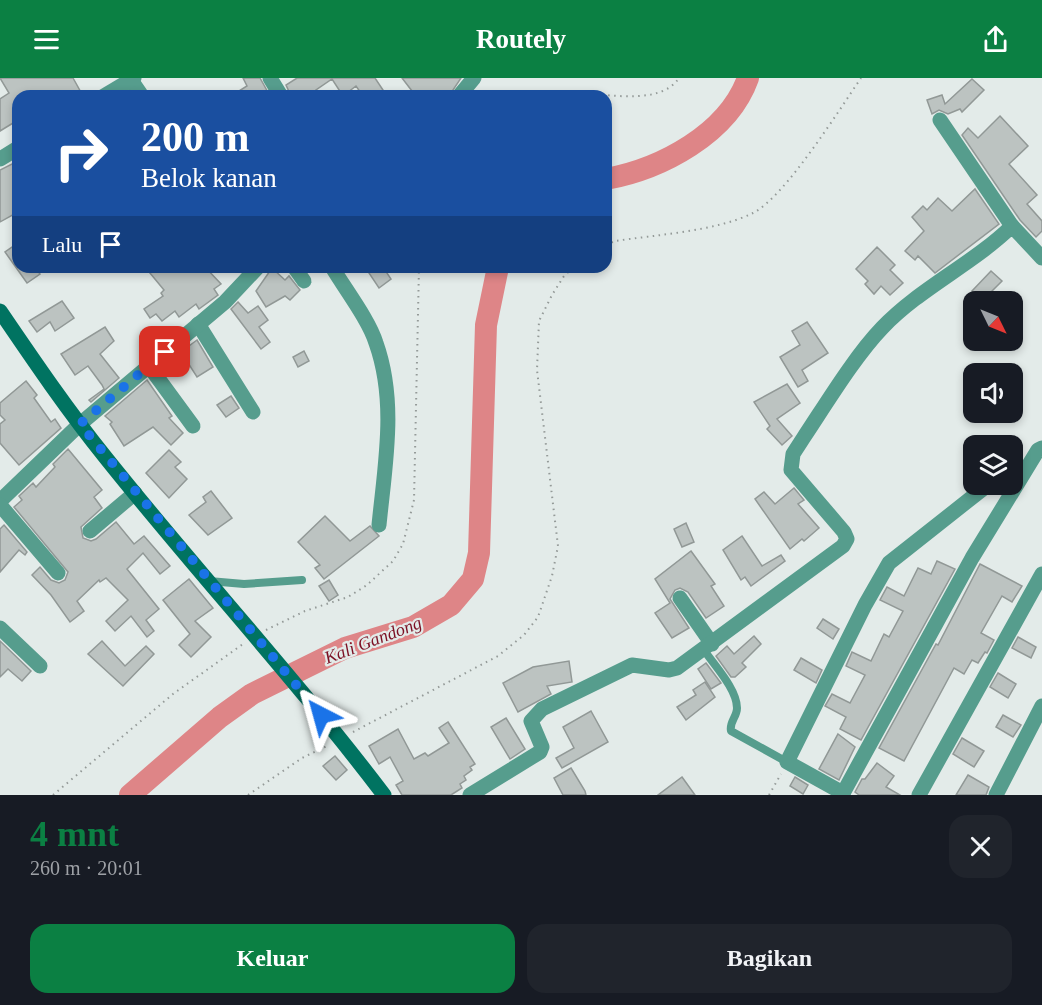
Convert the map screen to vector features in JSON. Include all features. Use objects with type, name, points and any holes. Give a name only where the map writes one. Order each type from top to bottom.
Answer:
[{"type":"main road","points":[[0,311],[80,424],[207,581],[260,640],[384,795]]},
{"type":"street","points":[[464,90],[474,78]]},
{"type":"street","points":[[114,90],[133,79]]},
{"type":"street","points":[[940,120],[1012,225],[1042,258]]},
{"type":"street","points":[[470,795],[540,753],[542,747],[531,721],[542,709],[632,664],[669,670],[708,647],[843,546],[847,539],[844,531],[791,470],[793,454],[881,329],[910,303],[998,239],[1012,225]]},
{"type":"street","points":[[58,573],[0,503],[80,424],[225,302],[252,273]]},
{"type":"street","points":[[298,273],[304,281]]},
{"type":"street","points":[[335,273],[376,343],[386,379],[389,429],[379,525]]},
{"type":"street","points":[[198,324],[253,412]]},
{"type":"street","points":[[149,366],[193,426]]},
{"type":"street","points":[[975,495],[889,563],[865,605],[787,762],[842,794],[972,558],[1029,464],[1042,448]]},
{"type":"street","points":[[1023,465],[1029,464]]},
{"type":"street","points":[[90,531],[135,493]]},
{"type":"street","points":[[919,795],[1042,574]]},
{"type":"street","points":[[680,598],[708,647]]},
{"type":"street","points":[[0,628],[40,666]]},
{"type":"street","points":[[996,795],[1042,706]]},
{"type":"lane","points":[[207,581],[269,584],[302,580]]},
{"type":"lane","points":[[708,647],[735,702],[736,712],[730,726],[731,731],[787,762]]},
{"type":"path","points":[[612,95],[651,94],[670,87],[679,78]]},
{"type":"path","points":[[612,242],[694,229],[754,213],[770,200],[824,134],[861,78]]},
{"type":"path","points":[[248,795],[302,758],[498,656],[524,635],[538,616],[552,576],[558,546],[537,370],[539,321],[558,285],[569,273]]},
{"type":"path","points":[[53,795],[173,694],[260,640]]},
{"type":"path","points":[[769,795],[787,762]]},
{"type":"building","points":[[0,78],[73,78],[80,90],[12,90],[12,124],[0,131],[0,99],[9,93]]},
{"type":"building","points":[[243,78],[260,78],[267,90],[241,90],[247,86]]},
{"type":"building","points":[[297,78],[375,78],[383,90],[359,90],[356,86],[351,90],[339,90],[332,79],[316,90],[288,90],[286,85]]},
{"type":"building","points":[[402,78],[461,78],[453,90],[411,90]]},
{"type":"building","points":[[972,79],[984,90],[962,112],[960,109],[948,114],[939,110],[932,114],[927,100],[942,95],[945,104]]},
{"type":"building","points":[[1000,116],[1028,146],[1009,164],[1037,195],[1027,204],[1042,221],[1042,231],[1036,237],[1020,220],[962,135],[968,128],[978,138]]},
{"type":"building","points":[[12,164],[12,215],[0,222],[0,170]]},
{"type":"building","points":[[975,189],[999,224],[935,273],[918,256],[915,260],[905,251],[924,231],[912,217],[923,206],[927,210],[938,198],[952,211]]},
{"type":"building","points":[[12,247],[12,262],[5,252]]},
{"type":"building","points":[[877,247],[895,265],[890,270],[903,283],[890,295],[881,286],[874,294],[865,284],[868,281],[856,269]]},
{"type":"building","points":[[991,271],[1002,281],[992,291],[972,291]]},
{"type":"building","points":[[20,273],[39,273],[40,274],[27,283]]},
{"type":"building","points":[[150,273],[211,273],[221,284],[214,289],[218,295],[199,309],[196,304],[179,317],[175,311],[162,321],[156,314],[150,318],[144,309],[163,296],[161,293],[164,290]]},
{"type":"building","points":[[269,273],[277,273],[285,280],[289,276],[300,290],[290,300],[285,296],[266,307],[256,291]]},
{"type":"building","points":[[369,273],[387,273],[391,279],[379,288]]},
{"type":"building","points":[[62,301],[74,318],[55,331],[50,322],[37,332],[29,321]]},
{"type":"building","points":[[238,302],[248,313],[258,306],[268,320],[259,327],[270,342],[261,349],[231,309]]},
{"type":"building","points":[[807,322],[828,353],[802,370],[808,381],[798,387],[780,357],[800,345],[792,331]]},
{"type":"building","points":[[105,327],[114,341],[100,354],[119,378],[91,402],[89,400],[104,389],[102,385],[88,366],[75,375],[61,354]]},
{"type":"building","points":[[197,340],[213,367],[197,377],[181,352]]},
{"type":"building","points":[[304,351],[309,361],[298,367],[293,357]]},
{"type":"building","points":[[147,380],[172,416],[169,418],[183,433],[171,445],[153,427],[124,446],[110,424],[112,422],[105,416]]},
{"type":"building","points":[[26,381],[37,395],[34,398],[51,422],[55,419],[61,428],[19,465],[0,443],[0,424],[5,420],[0,415],[0,403]]},
{"type":"building","points":[[787,384],[800,403],[777,419],[792,436],[782,445],[767,429],[770,426],[754,402]]},
{"type":"building","points":[[231,396],[239,408],[226,417],[217,405]]},
{"type":"building","points":[[68,449],[102,490],[94,497],[102,508],[81,527],[83,538],[91,541],[96,539],[116,522],[134,544],[144,536],[170,566],[160,574],[143,553],[127,569],[159,609],[146,620],[154,631],[147,637],[131,616],[115,631],[106,621],[128,600],[106,578],[100,582],[99,580],[77,601],[84,611],[70,622],[51,595],[32,575],[40,567],[51,580],[59,583],[65,580],[68,572],[14,507],[22,500],[19,496],[33,483],[36,487],[55,467],[53,464]]},
{"type":"building","points":[[169,450],[181,462],[175,467],[187,479],[169,498],[146,473]]},
{"type":"building","points":[[794,488],[804,500],[798,504],[819,528],[790,549],[755,499],[764,492],[775,504]]},
{"type":"building","points":[[211,491],[232,518],[208,535],[189,515],[206,502],[203,497]]},
{"type":"building","points":[[325,516],[350,541],[370,526],[379,536],[324,579],[315,568],[320,565],[298,542]]},
{"type":"building","points":[[686,523],[694,542],[682,547],[674,529]]},
{"type":"building","points":[[4,525],[27,552],[25,555],[19,550],[0,572],[0,529]]},
{"type":"building","points":[[742,536],[762,566],[781,555],[785,561],[751,586],[745,577],[741,580],[723,550]]},
{"type":"building","points":[[691,551],[715,584],[711,586],[724,606],[706,618],[688,592],[680,588],[675,590],[670,599],[689,628],[672,638],[655,613],[670,603],[655,579]]},
{"type":"building","points":[[937,561],[955,569],[861,740],[840,729],[846,717],[825,706],[832,694],[850,703],[865,675],[846,666],[852,652],[871,661],[884,634],[889,637],[903,611],[880,600],[887,587],[904,596],[918,568],[931,574]]},
{"type":"building","points":[[980,564],[1022,586],[1012,602],[1002,596],[981,633],[994,640],[987,653],[985,652],[978,663],[972,660],[964,674],[954,668],[904,761],[879,748],[936,644],[938,645]]},
{"type":"building","points":[[189,579],[213,608],[195,621],[211,637],[191,657],[179,645],[190,634],[163,600]]},
{"type":"building","points":[[329,580],[338,595],[329,601],[319,586]]},
{"type":"building","points":[[823,619],[839,629],[833,639],[817,628]]},
{"type":"building","points":[[754,636],[761,644],[742,663],[746,667],[735,677],[731,677],[716,656],[727,646],[734,654]]},
{"type":"building","points":[[1018,637],[1036,647],[1031,658],[1012,648]]},
{"type":"building","points":[[0,641],[31,671],[22,681],[8,669],[0,677]]},
{"type":"building","points":[[102,641],[125,666],[146,646],[154,654],[123,686],[88,654]]},
{"type":"building","points":[[801,658],[822,670],[816,683],[794,670]]},
{"type":"building","points":[[569,661],[572,682],[547,686],[551,694],[518,712],[503,683],[533,667]]},
{"type":"building","points":[[706,663],[721,683],[711,689],[698,669]]},
{"type":"building","points":[[998,673],[1016,684],[1008,698],[990,687]]},
{"type":"building","points":[[705,682],[715,697],[686,720],[677,707],[696,695],[693,690]]},
{"type":"building","points":[[591,711],[608,742],[562,768],[556,758],[574,748],[563,727]]},
{"type":"building","points":[[1003,715],[1021,725],[1013,737],[996,727]]},
{"type":"building","points":[[506,718],[525,749],[510,759],[491,727]]},
{"type":"building","points":[[448,722],[475,764],[470,767],[472,770],[464,776],[466,780],[460,784],[462,788],[451,795],[402,795],[396,785],[403,781],[390,757],[379,764],[369,746],[398,729],[414,759],[425,753],[428,756],[449,743],[439,728]]},
{"type":"building","points":[[838,734],[855,747],[839,780],[819,769]]},
{"type":"building","points":[[962,738],[984,751],[974,767],[953,754]]},
{"type":"building","points":[[335,756],[347,770],[336,780],[323,766]]},
{"type":"building","points":[[877,763],[894,776],[886,787],[900,795],[859,795],[855,792],[862,779],[865,779]]},
{"type":"building","points":[[571,768],[586,795],[563,795],[554,778]]},
{"type":"building","points":[[968,775],[989,787],[986,795],[956,795]]},
{"type":"building","points":[[682,777],[695,795],[658,795]]},
{"type":"building","points":[[795,777],[808,785],[803,794],[790,786]]},
{"type":"waterway","name":"Kali Gandong","points":[[612,178],[649,167],[690,146],[725,116],[738,98],[748,78]]},
{"type":"waterway","name":"Kali Gandong","points":[[130,795],[220,717],[252,694],[345,648],[413,627],[451,605],[473,579],[479,553],[486,325],[497,273]]},
{"type":"route","points":[[165,352],[80,424],[207,581],[321,715]]}]
